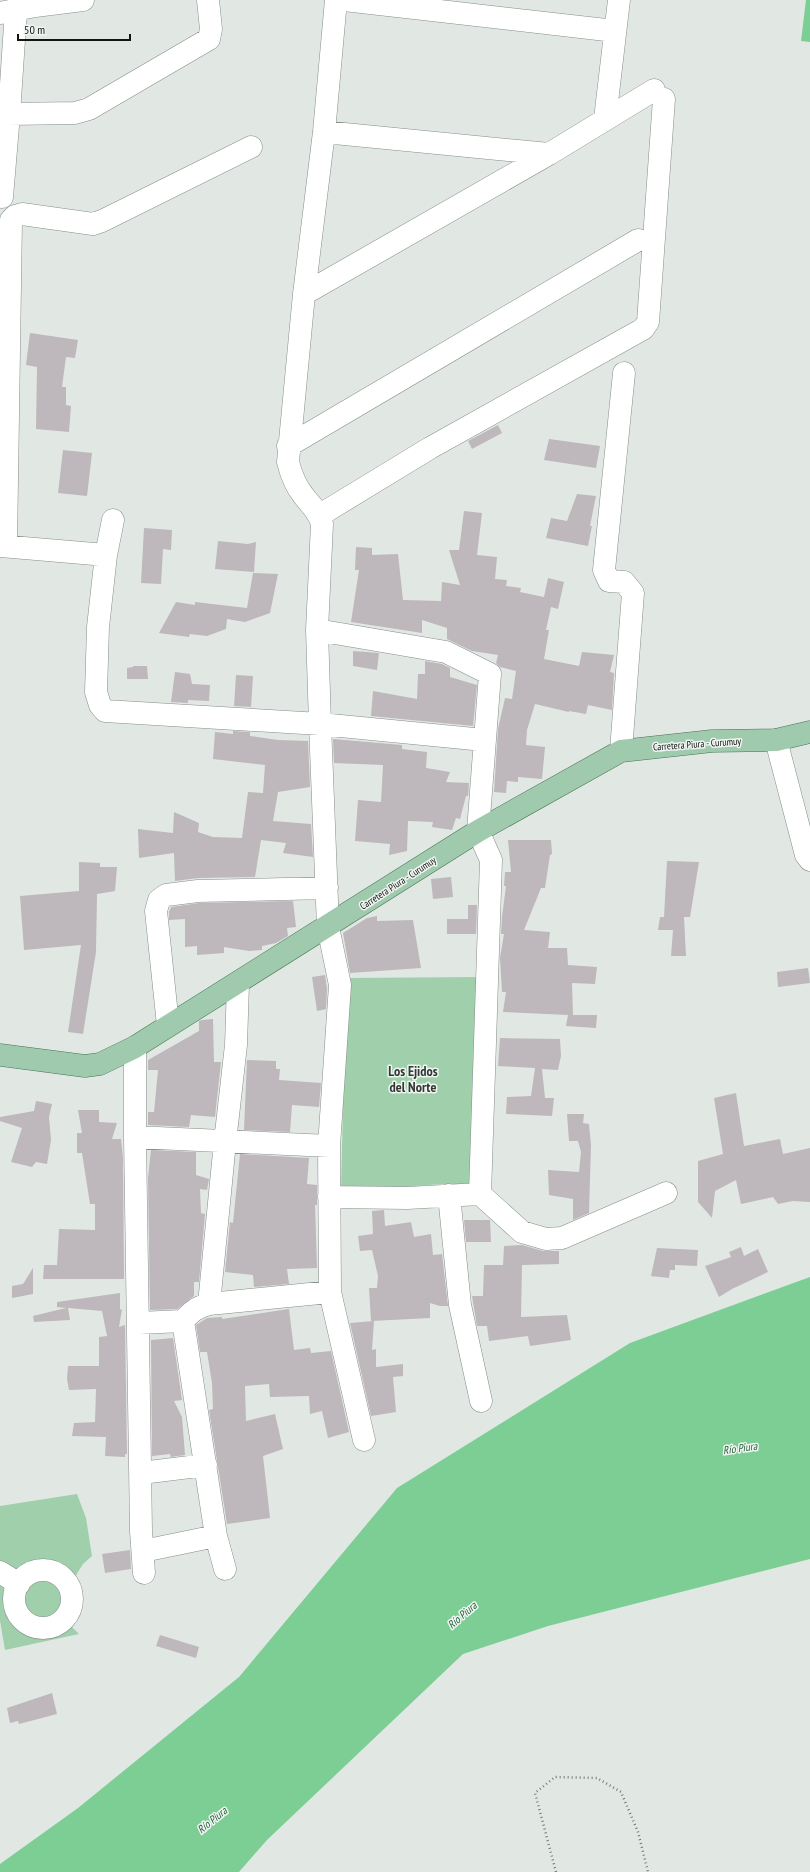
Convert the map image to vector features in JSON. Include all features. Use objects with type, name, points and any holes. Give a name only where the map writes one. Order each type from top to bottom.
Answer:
[{"type":"main road","name":"Carretera Piura - Curumuy","points":[[0,1055],[85,1066],[100,1064],[135,1047],[168,1025],[238,984],[478,831],[621,751],[712,741],[776,740],[809,733]]},
{"type":"street","points":[[2,197],[9,114],[8,12],[35,6],[83,0]]},
{"type":"street","points":[[9,114],[76,113],[89,109],[209,40],[211,30],[208,0]]},
{"type":"street","points":[[336,0],[324,132],[304,294],[288,446],[288,462],[291,474],[302,494],[320,515],[322,524],[317,630],[320,724],[328,927],[340,985],[329,1146],[330,1292],[364,1440]]},
{"type":"street","points":[[344,0],[615,31]]},
{"type":"street","points":[[605,119],[619,0]]},
{"type":"street","points":[[304,294],[549,154],[605,119],[659,95],[648,322],[643,329],[430,448],[320,515]]},
{"type":"street","points":[[324,132],[549,154]]},
{"type":"street","points":[[106,555],[3,546],[11,220],[15,216],[22,214],[93,224],[102,222],[251,147]]},
{"type":"street","points":[[288,446],[638,240]]},
{"type":"street","points":[[621,751],[633,593],[624,582],[609,581],[604,570],[624,373]]},
{"type":"street","points":[[113,520],[106,555],[98,627],[96,692],[100,705],[105,711],[320,724],[484,740]]},
{"type":"street","points":[[317,630],[446,652],[490,674],[478,831],[491,860],[480,1194]]},
{"type":"street","points":[[776,740],[806,855],[810,860]]},
{"type":"street","points":[[168,1025],[156,911],[159,900],[166,895],[198,891],[327,888]]},
{"type":"street","points":[[210,1304],[225,1142],[236,1045],[238,984]]},
{"type":"street","points":[[135,1047],[135,1137],[142,1551],[144,1573]]},
{"type":"street","points":[[135,1137],[329,1146]]},
{"type":"street","points":[[329,1197],[407,1198],[480,1194],[522,1232],[546,1239],[562,1238],[666,1193]]},
{"type":"street","points":[[449,1195],[460,1305],[481,1401]]},
{"type":"street","points":[[139,1323],[183,1321],[199,1306],[210,1304],[330,1292]]},
{"type":"street","points":[[183,1321],[216,1536],[225,1569]]},
{"type":"street","points":[[141,1473],[206,1465]]},
{"type":"street","points":[[142,1551],[216,1536]]},
{"type":"street","points":[[0,1572],[19,1584]]},
{"type":"path","points":[[556,1872],[535,1793],[556,1777],[597,1778],[621,1792],[638,1832],[648,1872]]},
{"type":"shaded area","points":[[481,977],[476,1184],[443,1184],[341,1191],[346,978]]},
{"type":"shaded area","points":[[77,1494],[86,1518],[92,1556],[83,1564],[73,1580],[61,1568],[53,1565],[42,1565],[18,1572],[0,1565],[0,1506]]},
{"type":"shaded area","points":[[44,1575],[53,1577],[61,1582],[66,1590],[68,1599],[66,1608],[61,1616],[53,1621],[44,1623],[35,1621],[27,1616],[22,1608],[20,1599],[22,1590],[27,1582],[35,1577]]},
{"type":"shaded area","points":[[0,1578],[12,1592],[12,1604],[17,1616],[31,1629],[45,1632],[70,1625],[79,1634],[5,1650],[0,1621]]},
{"type":"water","points":[[806,0],[810,0],[810,42],[801,41]]},
{"type":"water","name":"Río Piura","points":[[810,1277],[810,1559],[548,1626],[463,1654],[267,1840],[239,1872],[0,1872],[0,1864],[78,1808],[239,1677],[397,1488],[630,1343]]},
{"type":"building","points":[[30,333],[78,340],[75,358],[66,357],[62,387],[66,387],[66,405],[71,406],[69,432],[36,429],[37,367],[26,365]]},
{"type":"building","points":[[498,425],[502,433],[472,449],[468,441]]},
{"type":"building","points":[[549,439],[600,446],[596,468],[544,460]]},
{"type":"building","points":[[63,450],[92,453],[87,496],[58,493]]},
{"type":"building","points":[[577,494],[596,496],[588,546],[546,538],[551,518],[567,521]]},
{"type":"building","points":[[464,511],[482,513],[477,555],[497,557],[495,579],[507,580],[506,586],[521,588],[520,592],[544,597],[548,578],[564,582],[558,609],[551,607],[546,630],[549,630],[544,659],[579,666],[582,652],[614,655],[610,672],[614,673],[612,710],[588,705],[586,714],[569,712],[535,704],[527,730],[526,745],[545,747],[542,779],[518,777],[518,782],[507,781],[506,793],[494,792],[498,729],[505,698],[512,699],[516,671],[500,667],[496,663],[498,655],[472,651],[447,639],[447,628],[422,620],[422,633],[351,622],[359,570],[355,570],[356,547],[372,548],[372,555],[398,554],[403,600],[441,601],[442,582],[460,585],[449,550],[459,550]]},
{"type":"building","points":[[144,528],[172,530],[171,550],[163,549],[161,584],[141,583]]},
{"type":"building","points":[[218,541],[248,544],[256,542],[254,572],[215,569]]},
{"type":"building","points":[[253,573],[278,574],[270,613],[245,622],[227,619],[226,629],[207,636],[190,634],[189,637],[159,633],[176,602],[195,605],[195,602],[247,608]]},
{"type":"building","points":[[353,651],[379,653],[377,670],[353,666]]},
{"type":"building","points":[[425,661],[442,664],[450,668],[450,677],[477,685],[473,726],[371,716],[373,691],[417,699],[418,674],[425,674]]},
{"type":"building","points":[[133,666],[147,666],[148,679],[127,679],[127,668]]},
{"type":"building","points":[[175,672],[190,674],[192,684],[210,685],[209,701],[188,700],[188,703],[171,702]]},
{"type":"building","points":[[236,675],[253,676],[251,707],[234,706]]},
{"type":"building","points":[[233,731],[250,732],[250,736],[278,740],[308,741],[310,787],[278,792],[273,821],[311,824],[313,857],[283,853],[286,843],[261,840],[255,877],[198,878],[175,881],[174,853],[139,858],[138,829],[173,833],[174,812],[199,823],[198,832],[213,837],[242,838],[248,792],[263,793],[265,765],[213,759],[215,732],[233,734]]},
{"type":"building","points":[[333,739],[402,745],[402,749],[427,752],[426,768],[450,772],[446,782],[469,783],[468,796],[466,796],[460,819],[456,818],[452,830],[432,827],[433,822],[408,821],[407,851],[389,855],[390,844],[355,841],[358,800],[381,802],[383,765],[334,763]]},
{"type":"building","points":[[508,840],[551,840],[552,854],[550,855],[545,888],[541,888],[524,930],[550,932],[548,948],[567,948],[568,965],[597,967],[595,984],[572,983],[573,1015],[597,1015],[596,1028],[566,1026],[568,1015],[503,1012],[506,992],[502,992],[500,958],[504,934],[501,934],[506,886],[504,886],[505,872],[511,872]]},
{"type":"building","points":[[667,861],[699,862],[690,917],[684,917],[686,956],[671,956],[673,930],[658,930],[660,917],[664,917]]},
{"type":"building","points":[[79,862],[100,863],[100,867],[117,867],[115,891],[97,894],[96,952],[83,1034],[68,1032],[81,945],[24,950],[20,896],[79,891]]},
{"type":"building","points":[[451,877],[453,897],[433,899],[431,879]]},
{"type":"building","points":[[293,901],[296,927],[287,928],[288,936],[276,943],[262,946],[262,950],[249,951],[224,947],[224,953],[197,955],[197,946],[185,947],[185,919],[169,920],[169,912],[171,907],[199,903]]},
{"type":"building","points":[[468,905],[477,905],[476,934],[447,934],[447,919],[468,919]]},
{"type":"building","points":[[377,916],[377,921],[413,920],[421,968],[350,973],[343,933],[367,918]]},
{"type":"building","points":[[808,968],[810,983],[778,987],[777,972]]},
{"type":"building","points":[[325,975],[327,989],[326,1009],[317,1011],[312,977]]},
{"type":"building","points":[[213,1019],[214,1062],[221,1062],[215,1117],[191,1115],[189,1127],[148,1125],[148,1112],[154,1112],[158,1070],[148,1070],[148,1060],[199,1031],[199,1021]]},
{"type":"building","points":[[500,1038],[560,1039],[561,1056],[558,1070],[542,1069],[545,1098],[554,1098],[552,1116],[506,1114],[507,1097],[531,1096],[535,1068],[498,1066]]},
{"type":"building","points":[[247,1060],[276,1061],[276,1069],[280,1069],[279,1080],[321,1083],[319,1107],[292,1105],[290,1132],[244,1130]]},
{"type":"building","points":[[736,1093],[744,1146],[780,1139],[783,1154],[810,1148],[810,1202],[793,1201],[778,1204],[773,1197],[741,1204],[736,1180],[715,1191],[712,1218],[698,1202],[698,1161],[723,1154],[714,1098]]},
{"type":"building","points":[[36,1101],[52,1104],[49,1117],[51,1140],[47,1164],[36,1162],[32,1167],[11,1162],[22,1128],[0,1121],[0,1117],[34,1111]]},
{"type":"building","points":[[78,1110],[99,1110],[99,1122],[117,1123],[112,1139],[121,1139],[123,1158],[124,1279],[43,1279],[44,1265],[57,1265],[59,1229],[95,1230],[95,1204],[90,1204],[82,1153],[77,1153],[77,1133],[82,1133]]},
{"type":"building","points":[[567,1114],[584,1114],[583,1123],[589,1124],[591,1145],[589,1213],[573,1220],[573,1199],[549,1195],[548,1170],[579,1172],[581,1152],[578,1141],[569,1141]]},
{"type":"building","points":[[151,1150],[196,1152],[196,1175],[209,1179],[207,1190],[200,1189],[201,1213],[205,1214],[199,1282],[194,1282],[194,1296],[177,1309],[150,1310],[148,1178]]},
{"type":"building","points":[[240,1154],[309,1158],[307,1184],[317,1185],[317,1205],[315,1205],[317,1268],[287,1269],[289,1284],[254,1287],[253,1275],[225,1272],[230,1222],[233,1223]]},
{"type":"building","points":[[384,1210],[385,1226],[411,1222],[414,1237],[431,1234],[433,1255],[442,1254],[448,1306],[440,1306],[430,1303],[430,1318],[371,1321],[369,1288],[377,1288],[378,1276],[372,1250],[360,1251],[358,1236],[373,1234],[372,1211]]},
{"type":"building","points":[[464,1220],[490,1220],[491,1242],[466,1242]]},
{"type":"building","points":[[522,1245],[543,1251],[559,1251],[559,1264],[522,1265],[521,1317],[567,1315],[571,1340],[530,1346],[528,1336],[489,1341],[487,1326],[477,1326],[472,1296],[483,1296],[484,1265],[503,1265],[504,1246]]},
{"type":"building","points":[[741,1247],[744,1256],[758,1249],[768,1272],[732,1289],[719,1297],[705,1266],[731,1257],[729,1252]]},
{"type":"building","points":[[657,1248],[698,1250],[697,1266],[675,1265],[675,1270],[670,1270],[669,1278],[651,1276]]},
{"type":"building","points":[[33,1268],[33,1294],[12,1298],[12,1286],[23,1284]]},
{"type":"building","points":[[120,1293],[120,1310],[122,1309],[119,1327],[125,1325],[127,1454],[125,1454],[125,1457],[105,1456],[106,1437],[72,1436],[74,1423],[95,1422],[96,1389],[69,1390],[67,1379],[68,1366],[99,1366],[99,1337],[107,1336],[102,1311],[68,1308],[70,1320],[34,1322],[33,1316],[66,1308],[57,1307],[57,1302]]},
{"type":"building","points":[[289,1309],[294,1350],[310,1348],[311,1353],[331,1351],[349,1432],[328,1438],[322,1411],[310,1414],[309,1396],[270,1397],[269,1384],[245,1386],[246,1421],[275,1414],[283,1449],[263,1456],[270,1518],[227,1524],[209,1410],[213,1409],[212,1383],[207,1352],[200,1352],[196,1325],[207,1318],[222,1317],[222,1319]]},
{"type":"building","points":[[374,1321],[372,1350],[376,1349],[376,1367],[403,1364],[403,1376],[393,1377],[396,1412],[371,1416],[350,1323]]},
{"type":"building","points":[[173,1338],[182,1400],[174,1401],[182,1417],[185,1455],[171,1457],[170,1454],[152,1456],[151,1340]]},
{"type":"building","points":[[130,1550],[131,1569],[105,1573],[102,1554]]},
{"type":"building","points":[[160,1635],[199,1647],[196,1658],[156,1646]]},
{"type":"building","points":[[52,1693],[57,1714],[19,1724],[18,1721],[10,1723],[7,1708]]},
{"type":"district","name":"Los Ejidos del Norte","points":[[413,1080]]}]
